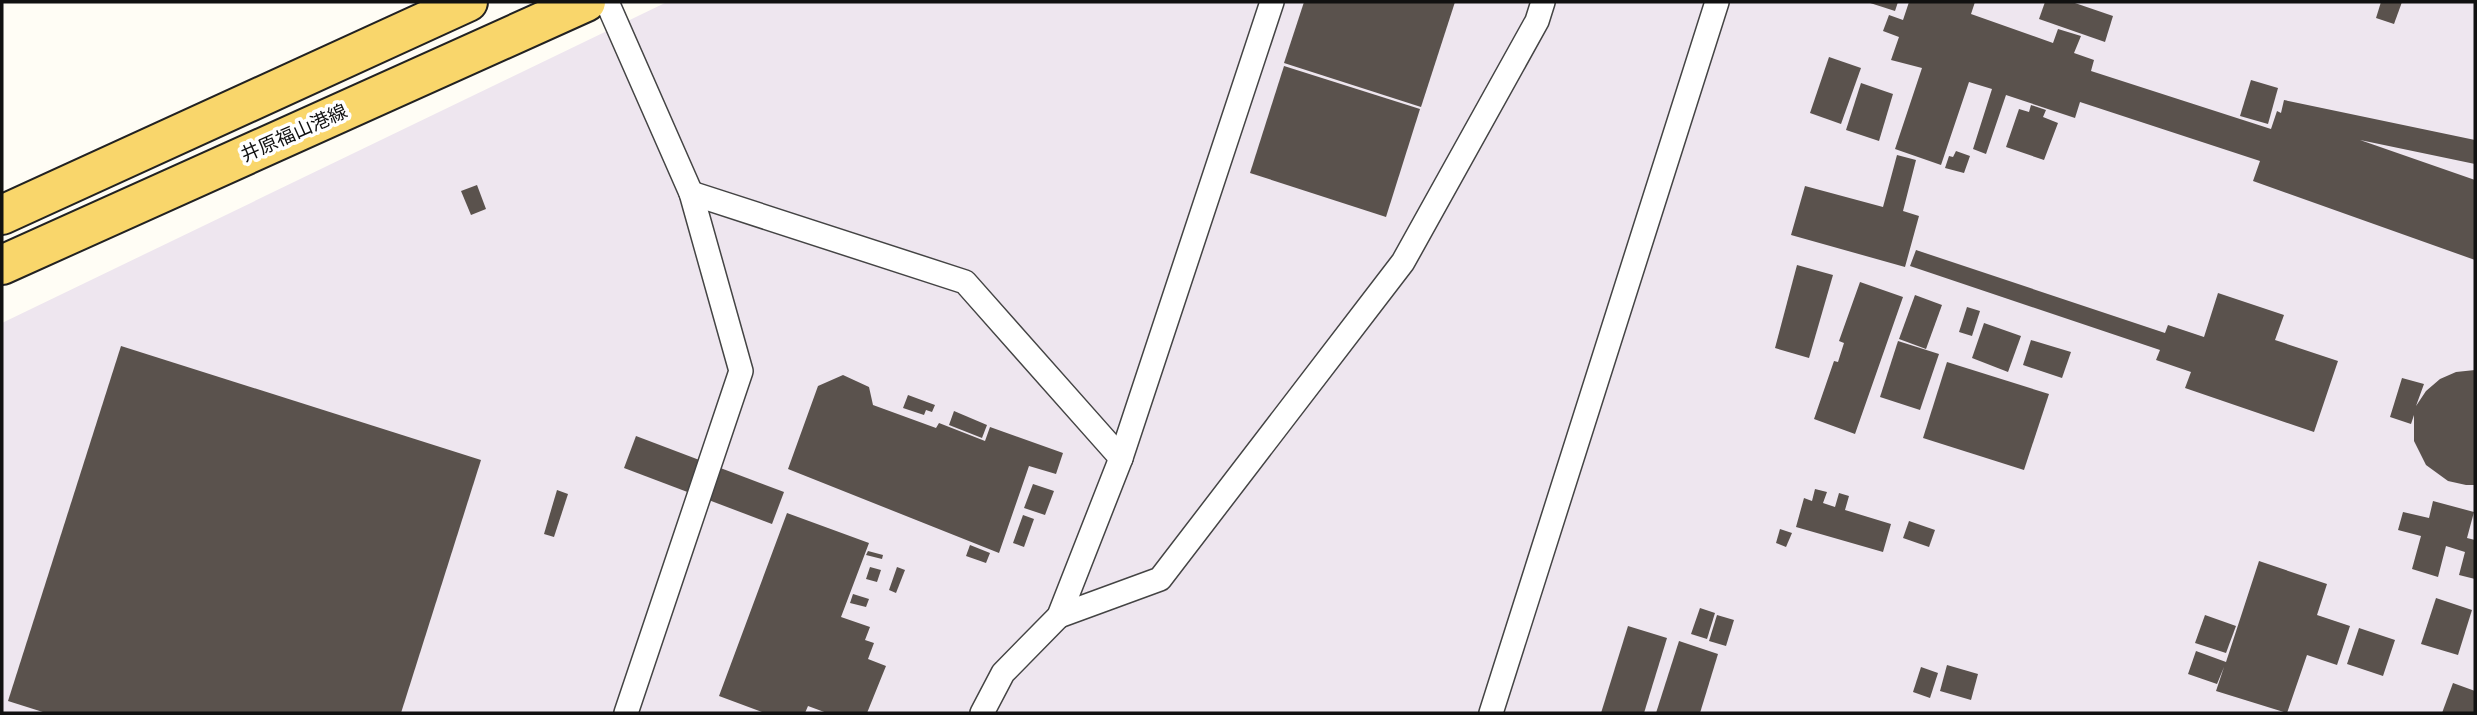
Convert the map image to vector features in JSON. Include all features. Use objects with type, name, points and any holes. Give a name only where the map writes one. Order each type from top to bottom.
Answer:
[{"type":"main road","points":[[2,215],[468,2]]},
{"type":"main road","name":"井原福山港線","points":[[2,265],[586,2]]},
{"type":"lane","points":[[607,2],[691,193],[741,371],[626,713]]},
{"type":"lane","points":[[982,713],[1003,673],[1059,616],[1121,458],[1272,2]]},
{"type":"lane","points":[[1059,616],[1160,579],[1403,262],[1537,21],[1543,2]]},
{"type":"lane","points":[[1491,713],[1717,2]]},
{"type":"lane","points":[[691,193],[965,282],[1121,458]]},
{"type":"shaded area","points":[[667,2],[2475,2],[2475,713],[2,713],[2,323]]},
{"type":"building","points":[[1304,2],[1455,2],[1421,107],[1284,63]]},
{"type":"building","points":[[1867,2],[1898,2],[1895,11]]},
{"type":"building","points":[[1909,2],[1975,2],[1971,14],[2053,43],[2058,29],[2081,36],[2074,53],[2094,60],[2091,71],[2271,129],[2277,111],[2281,113],[2284,100],[2475,140],[2475,164],[2360,140],[2475,180],[2475,260],[2253,181],[2260,161],[2080,102],[2075,118],[2006,95],[1986,154],[1973,149],[1992,89],[1969,82],[1941,165],[1895,149],[1922,68],[1891,60],[1899,37],[1883,31],[1889,15],[1903,20]]},
{"type":"building","points":[[2045,2],[2072,2],[2113,16],[2105,42],[2039,19]]},
{"type":"building","points":[[2381,2],[2402,2],[2394,24],[2376,18]]},
{"type":"building","points":[[1829,57],[1861,68],[1841,124],[1810,113]]},
{"type":"building","points":[[1284,66],[1420,109],[1386,217],[1250,173]]},
{"type":"building","points":[[2251,80],[2278,88],[2268,124],[2240,116]]},
{"type":"building","points":[[1861,83],[1893,94],[1879,141],[1846,130]]},
{"type":"building","points":[[2031,105],[2046,110],[2043,117],[2058,123],[2044,160],[2006,147],[2019,109],[2029,112]]},
{"type":"building","points":[[1956,151],[1970,156],[1964,173],[1945,168],[1949,156],[1953,157]]},
{"type":"building","points":[[1897,155],[1916,160],[1903,211],[1919,216],[1905,267],[1791,235],[1805,186],[1883,207]]},
{"type":"building","points":[[477,185],[486,209],[471,215],[461,191]]},
{"type":"building","points":[[1916,250],[2165,333],[2168,325],[2204,337],[2218,293],[2284,315],[2275,340],[2338,361],[2314,432],[2185,388],[2191,372],[2156,360],[2160,350],[1910,266]]},
{"type":"building","points":[[1797,265],[1833,275],[1809,358],[1775,348]]},
{"type":"building","points":[[1860,282],[1903,297],[1855,434],[1814,419],[1834,361],[1838,362],[1844,343],[1839,341]]},
{"type":"building","points":[[1915,295],[1942,305],[1926,349],[1899,339]]},
{"type":"building","points":[[1967,307],[1980,311],[1972,336],[1959,332]]},
{"type":"building","points":[[1984,323],[2021,336],[2008,372],[1972,358]]},
{"type":"building","points":[[2031,340],[2071,352],[2062,378],[2023,365]]},
{"type":"building","points":[[1898,341],[1939,354],[1920,410],[1880,397]]},
{"type":"building","points":[[121,346],[481,460],[401,713],[46,713],[8,701]]},
{"type":"building","points":[[1947,362],[2049,394],[2024,470],[1923,438]]},
{"type":"building","points":[[2475,370],[2475,485],[2466,485],[2448,481],[2426,465],[2414,441],[2414,415],[2411,424],[2390,417],[2402,378],[2424,384],[2416,406],[2426,391],[2440,379],[2456,372]]},
{"type":"building","points":[[843,375],[869,387],[873,405],[936,428],[939,423],[985,441],[990,427],[1063,453],[1056,474],[1029,466],[999,553],[788,469],[818,386]]},
{"type":"building","points":[[908,395],[935,405],[932,412],[926,410],[924,415],[903,408]]},
{"type":"building","points":[[954,411],[987,425],[982,438],[949,425]]},
{"type":"building","points":[[636,436],[784,492],[772,524],[624,468]]},
{"type":"building","points":[[1033,484],[1054,491],[1045,515],[1024,508]]},
{"type":"building","points":[[1815,489],[1827,492],[1823,503],[1835,507],[1839,493],[1849,496],[1845,510],[1891,524],[1883,552],[1796,527],[1804,498],[1812,501]]},
{"type":"building","points":[[557,490],[568,494],[554,537],[544,534]]},
{"type":"building","points":[[2433,501],[2474,512],[2467,538],[2475,540],[2475,579],[2459,575],[2465,552],[2446,546],[2438,577],[2412,569],[2421,536],[2398,530],[2403,512],[2429,518]]},
{"type":"building","points":[[787,513],[869,543],[841,617],[870,627],[865,640],[874,643],[868,659],[886,666],[867,713],[827,713],[808,706],[805,713],[765,713],[719,696]]},
{"type":"building","points":[[1023,515],[1034,519],[1024,547],[1013,543]]},
{"type":"building","points":[[1909,521],[1935,530],[1929,547],[1903,538]]},
{"type":"building","points":[[1780,529],[1792,533],[1786,547],[1776,543]]},
{"type":"building","points":[[970,545],[990,553],[986,563],[966,556]]},
{"type":"building","points":[[868,551],[883,555],[882,559],[866,555]]},
{"type":"building","points":[[2259,561],[2327,584],[2317,615],[2350,626],[2337,665],[2307,655],[2287,713],[2216,691],[2224,667],[2217,684],[2188,674],[2196,651],[2226,662]]},
{"type":"building","points":[[870,567],[881,570],[877,582],[866,579]]},
{"type":"building","points":[[897,567],[905,570],[896,593],[889,590]]},
{"type":"building","points":[[853,594],[869,599],[866,607],[850,603]]},
{"type":"building","points":[[2436,598],[2472,610],[2458,655],[2421,644]]},
{"type":"building","points":[[1700,608],[1715,613],[1707,639],[1691,634]]},
{"type":"building","points":[[1717,615],[1734,620],[1726,646],[1709,641]]},
{"type":"building","points":[[2205,615],[2236,626],[2226,653],[2195,643]]},
{"type":"building","points":[[1628,626],[1667,638],[1644,713],[1601,713]]},
{"type":"building","points":[[2359,628],[2395,640],[2383,676],[2347,664]]},
{"type":"building","points":[[1679,641],[1718,654],[1700,713],[1656,713]]},
{"type":"building","points":[[1947,665],[1978,674],[1971,700],[1940,691]]},
{"type":"building","points":[[1921,667],[1938,673],[1930,698],[1913,692]]},
{"type":"building","points":[[2453,683],[2475,691],[2475,713],[2442,713]]}]
